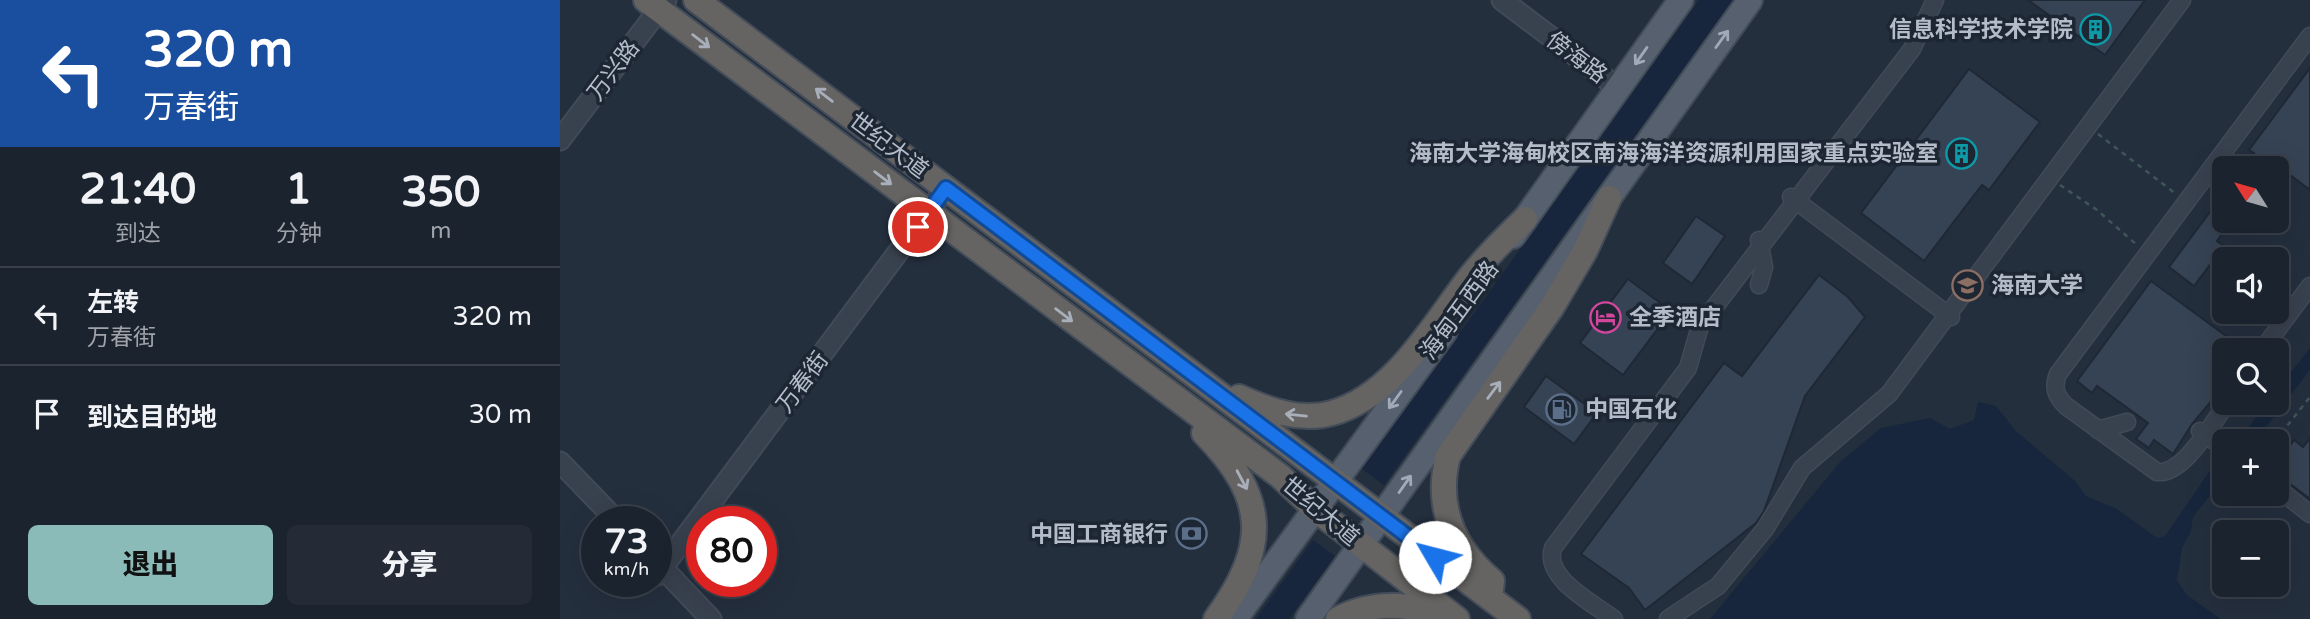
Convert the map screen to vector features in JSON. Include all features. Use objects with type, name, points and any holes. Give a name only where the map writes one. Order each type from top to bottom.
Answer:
[{"type":"highway","name":"世纪大道","points":[[696,0],[1518,619]]},
{"type":"highway","name":"世纪大道","points":[[655,3],[931,215],[1280,476],[1315,509],[1457,619]]},
{"type":"highway","points":[[1489,598],[1492,581],[1468,559],[1448,521],[1443,484],[1448,456],[1552,307],[1585,251],[1609,198]]},
{"type":"highway","points":[[1191,372],[1206,375],[1246,400],[1293,415],[1332,413],[1354,404],[1377,389],[1400,366],[1480,266],[1525,219]]},
{"type":"highway","points":[[1167,391],[1180,411],[1233,466],[1245,484],[1254,511],[1255,541],[1250,561],[1234,594],[1216,619]]},
{"type":"highway","points":[[1338,619],[1357,610],[1387,606],[1419,610],[1443,619]]},
{"type":"main road","name":"海甸五西路","points":[[1235,619],[1681,0]]},
{"type":"main road","points":[[1308,619],[1750,0]]},
{"type":"street","name":"傍海路","points":[[1502,0],[1620,85]]},
{"type":"street","name":"傍海路","points":[[1513,0],[1620,85]]},
{"type":"street","points":[[1796,197],[1906,44],[1927,0]]},
{"type":"street","points":[[1603,619],[1554,581],[1547,572],[1544,554],[1684,365],[1695,322],[1912,49],[1935,0]]},
{"type":"street","points":[[1668,619],[1718,586],[1765,528],[1799,472],[1889,394],[2182,0]]},
{"type":"street","points":[[1680,619],[1723,590],[1769,532],[1805,473],[1884,407],[1950,314],[2193,0]]},
{"type":"street","name":"万兴路","points":[[560,130],[655,3]]},
{"type":"street","name":"万兴路","points":[[560,140],[655,3]]},
{"type":"street","points":[[2101,430],[2060,401],[2055,380],[2310,36]]},
{"type":"street","points":[[2215,415],[2181,464],[2165,473],[2148,468],[2063,397],[2059,387],[2061,377],[2310,44]]},
{"type":"street","name":"万春街","points":[[672,556],[949,191]]},
{"type":"street","points":[[1796,197],[1950,314]]},
{"type":"street","name":"万春街","points":[[717,506],[931,215]]},
{"type":"street","points":[[1759,241],[1764,267],[1759,285]]},
{"type":"street","points":[[1614,619],[1559,576],[1551,563],[1553,548],[1688,368],[1700,326],[1759,241]]},
{"type":"street","points":[[2272,338],[2309,292]]},
{"type":"street","points":[[2276,338],[2309,292]]},
{"type":"street","points":[[2101,430],[2127,422]]},
{"type":"street","points":[[2202,432],[2212,440]]},
{"type":"street","points":[[560,462],[603,506]]},
{"type":"street","points":[[560,474],[591,506]]},
{"type":"street","points":[[2289,497],[2310,514]]},
{"type":"street","points":[[672,559],[686,544]]},
{"type":"street","points":[[672,583],[711,619]]},
{"type":"street","points":[[672,586],[701,619]]},
{"type":"path","points":[[2093,130],[2186,201]]},
{"type":"path","points":[[2054,182],[2093,206],[2148,253]]},
{"type":"path","points":[[2285,429],[2310,397]]},
{"type":"water","points":[[1699,0],[1733,0],[1384,485],[1362,469]]},
{"type":"water","points":[[2310,348],[2310,370],[2289,397],[2289,375]]},
{"type":"water","points":[[1978,402],[1996,406],[2016,431],[2075,481],[2086,496],[2117,509],[2157,538],[2165,536],[2212,468],[2212,493],[2193,517],[2191,531],[2182,548],[2177,581],[2188,596],[2221,619],[1710,619],[1841,461],[1881,428],[1930,418],[1950,429],[1974,420]]},
{"type":"water","points":[[2258,415],[2275,415],[2264,429],[2247,429]]},
{"type":"water","points":[[1313,540],[1335,556],[1289,619],[1256,619]]},
{"type":"building","name":"信息科学技术学院","points":[[2028,0],[2145,0],[2105,55]]},
{"type":"building","points":[[2310,68],[2310,190],[2289,174],[2289,156],[2252,156],[2254,153],[2249,150]]},
{"type":"building","name":"海南大学海甸校区南海海洋资源利用国家重点实验室","points":[[1969,69],[2040,122],[1989,190],[1982,185],[1924,261],[1861,213]]},
{"type":"building","points":[[2212,209],[2212,233],[2223,233],[2217,241],[2224,246],[2212,247],[2212,262],[2194,286],[2169,267]]},
{"type":"building","points":[[1696,216],[1725,236],[1692,284],[1663,263]]},
{"type":"building","points":[[1819,275],[1848,297],[1865,317],[1805,396],[1764,511],[1756,523],[1645,610],[1629,588],[1581,554],[1724,363],[1742,376]]},
{"type":"building","points":[[1628,279],[1671,311],[1623,375],[1580,343]]},
{"type":"building","points":[[2151,281],[2229,338],[2212,338],[2212,400],[2192,424],[2173,454],[2154,440],[2149,448],[2136,439],[2148,423],[2097,386],[2092,393],[2077,381]]},
{"type":"building","points":[[1546,376],[1597,413],[1574,444],[1524,407]]},
{"type":"building","points":[[2310,438],[2310,499],[2289,483],[2289,447],[2294,440],[2303,447]]},
{"type":"place","name":"信息科学技术学院","points":[[2096,29]]},
{"type":"place","name":"海南大学海甸校区南海海洋资源利用国家重点实验室","points":[[1961,153]]},
{"type":"place","name":"海南大学","points":[[1968,285]]},
{"type":"place","name":"全季酒店","points":[[1606,317]]},
{"type":"place","name":"中国石化","points":[[1562,409]]},
{"type":"place","name":"中国工商银行","points":[[1191,534]]},
{"type":"route","points":[[918,227],[946,188],[1435,557]]}]
